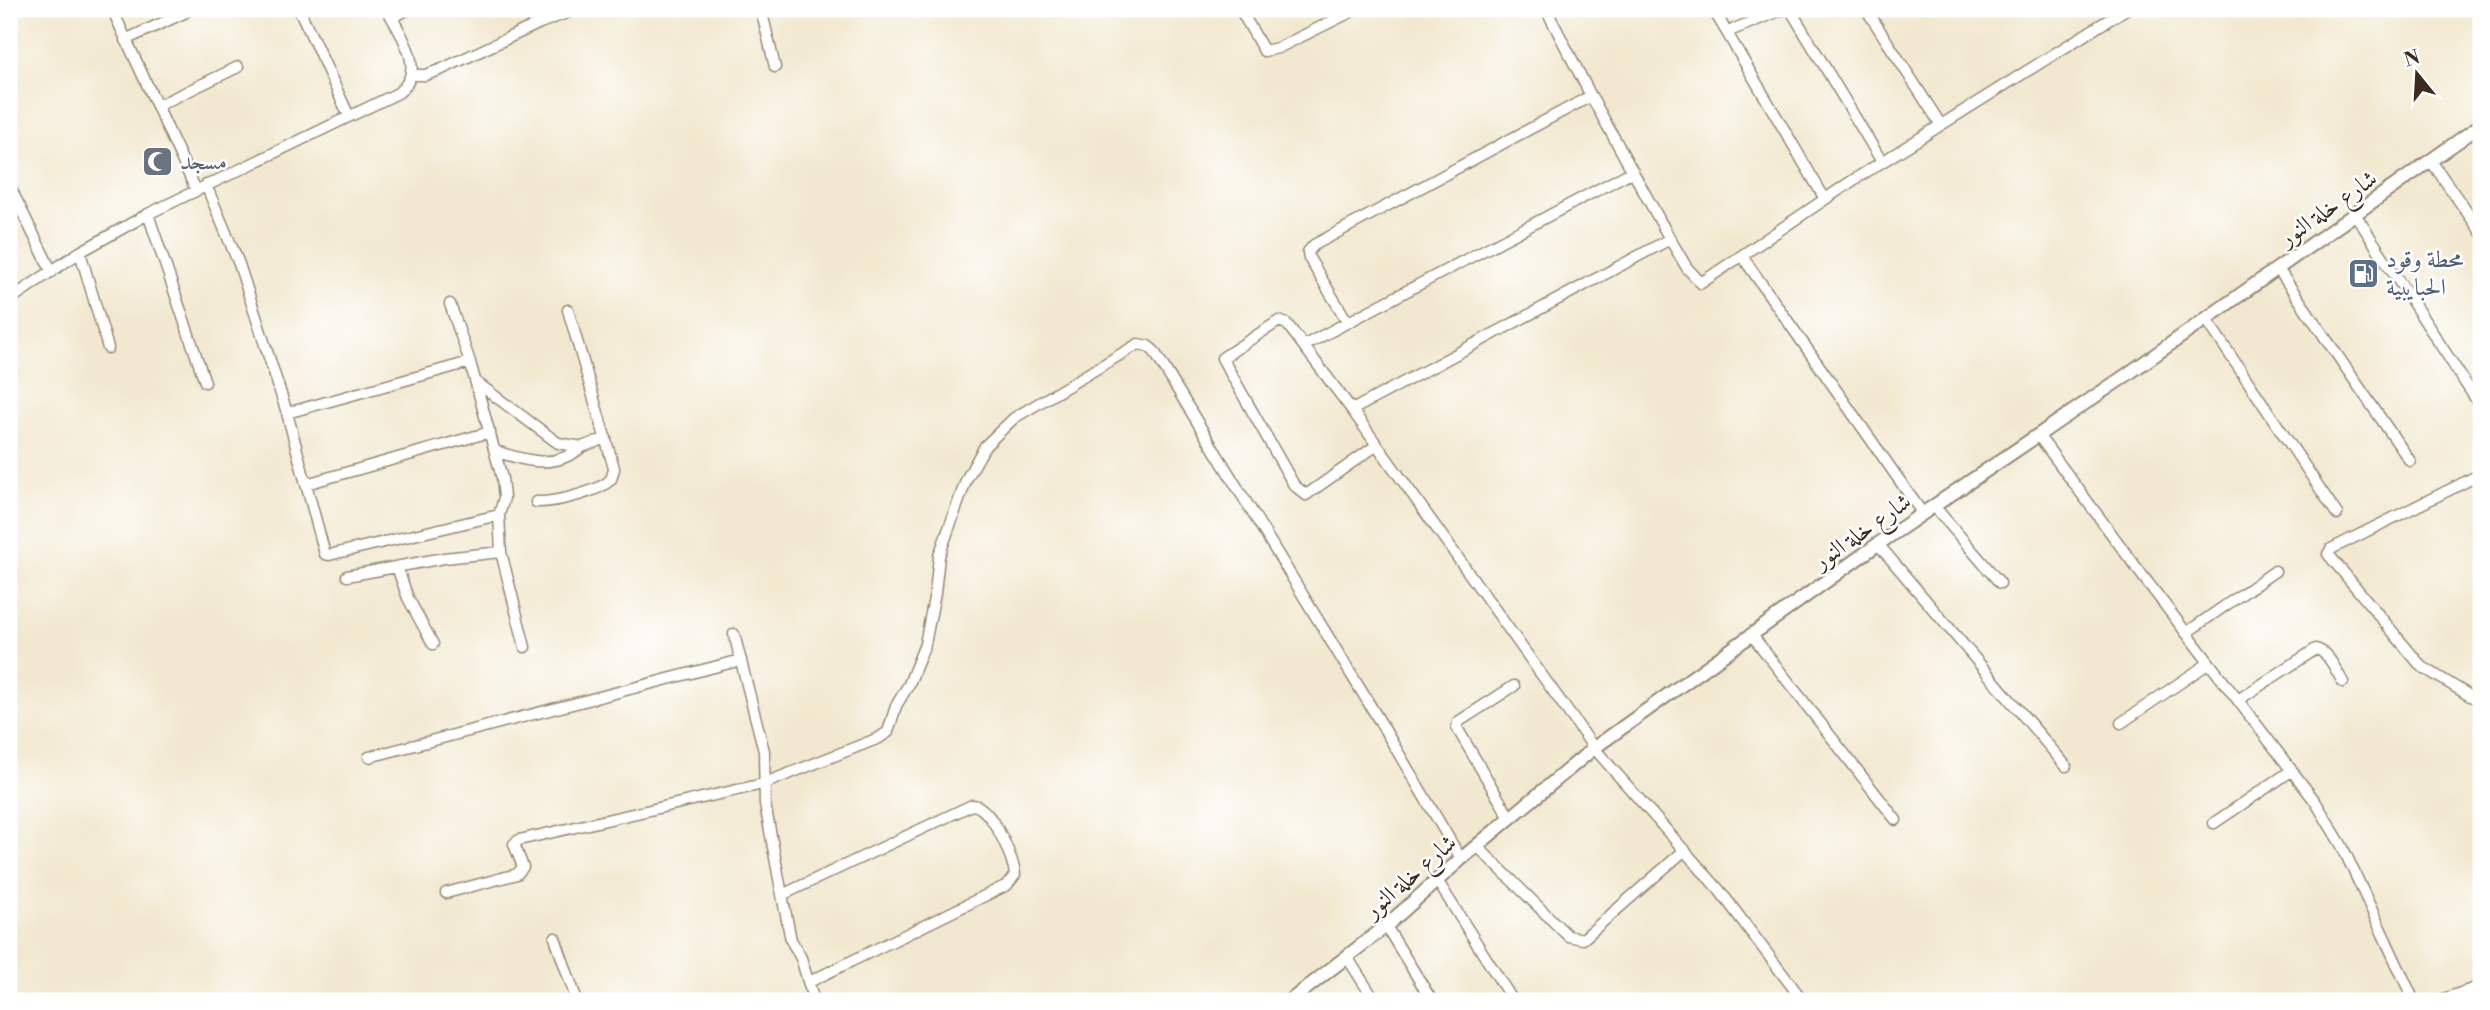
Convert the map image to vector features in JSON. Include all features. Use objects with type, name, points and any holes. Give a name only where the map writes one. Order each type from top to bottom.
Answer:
[{"type":"street","points":[[112,9],[157,106],[239,264],[287,413],[325,554],[499,514]]},
{"type":"street","points":[[125,40],[184,13],[187,9]]},
{"type":"street","points":[[299,9],[349,116]]},
{"type":"street","points":[[9,300],[80,252],[148,214],[398,93],[408,85],[413,62],[389,13],[408,9]]},
{"type":"street","points":[[532,9],[540,23]]},
{"type":"street","points":[[412,75],[425,75],[440,70],[540,23],[577,9]]},
{"type":"street","points":[[761,9],[775,67]]},
{"type":"street","points":[[1240,9],[1264,51],[1278,48],[1357,9]]},
{"type":"street","points":[[1546,9],[1670,239],[1687,268],[1701,283],[2111,12],[2126,9]]},
{"type":"street","points":[[1713,9],[1825,199]]},
{"type":"street","points":[[1727,32],[1784,9]]},
{"type":"street","points":[[1790,9],[1882,162]]},
{"type":"street","points":[[1866,9],[1941,125]]},
{"type":"street","points":[[157,106],[238,67]]},
{"type":"street","points":[[1347,321],[1309,258],[1308,251],[1314,245],[1591,96]]},
{"type":"street","name":"شارع خلة النور","points":[[1292,1001],[1438,882],[1461,859],[1594,748],[1878,544],[2206,320],[2481,125]]},
{"type":"street","points":[[2431,161],[2481,232]]},
{"type":"street","points":[[1305,345],[1633,171]]},
{"type":"street","points":[[9,185],[52,272]]},
{"type":"street","points":[[148,214],[205,382]]},
{"type":"street","points":[[2355,214],[2481,407]]},
{"type":"street","points":[[1352,410],[1670,239]]},
{"type":"street","points":[[80,252],[108,348]]},
{"type":"street","points":[[1742,256],[1929,510],[2000,583]]},
{"type":"street","points":[[2278,269],[2410,461]]},
{"type":"street","points":[[450,304],[470,362],[495,451],[504,498],[499,514],[501,552],[525,647]]},
{"type":"street","points":[[536,502],[548,503],[600,487],[611,478],[614,468],[568,310]]},
{"type":"street","points":[[2206,320],[2337,514]]},
{"type":"street","points":[[1377,445],[1306,495],[1294,485],[1222,358],[1279,321],[1287,324],[1305,345],[1352,410],[1594,748],[1720,891],[1804,1001]]},
{"type":"street","points":[[446,893],[517,874],[523,867],[514,844],[519,840],[763,784],[888,732],[896,706],[909,684],[925,644],[939,556],[950,522],[967,478],[985,446],[1014,418],[1138,344],[1149,346],[1154,351],[1380,720],[1461,859]]},
{"type":"street","points":[[287,413],[470,362]]},
{"type":"street","points":[[475,382],[558,443],[582,447]]},
{"type":"street","points":[[306,484],[490,432]]},
{"type":"street","points":[[2038,435],[2315,801],[2342,846],[2414,1001]]},
{"type":"street","points":[[495,451],[528,461],[550,461],[606,438]]},
{"type":"street","points":[[2481,474],[2331,549],[2328,555],[2421,666],[2481,700]]},
{"type":"street","points":[[1878,544],[2066,766]]},
{"type":"street","points":[[347,576],[501,552]]},
{"type":"street","points":[[397,567],[408,598],[433,644]]},
{"type":"street","points":[[2186,633],[2275,572]]},
{"type":"street","points":[[734,634],[764,751],[765,804],[791,940],[801,958],[814,1001]]},
{"type":"street","points":[[1751,634],[1896,820]]},
{"type":"street","points":[[2238,701],[2316,649],[2326,654],[2343,682]]},
{"type":"street","points":[[369,757],[741,660]]},
{"type":"street","points":[[2121,723],[2209,663]]},
{"type":"street","points":[[1510,818],[1457,728],[1458,722],[1514,686]]},
{"type":"street","points":[[2214,822],[2291,771]]},
{"type":"street","points":[[782,895],[972,804],[978,804],[984,809],[1001,836],[1014,867],[1015,875],[1007,886],[809,982]]},
{"type":"street","points":[[1477,846],[1568,936],[1575,939],[1583,939],[1685,850]]},
{"type":"street","points":[[1438,882],[1513,1001]]},
{"type":"street","points":[[1385,926],[1432,1001]]},
{"type":"street","points":[[555,937],[577,1001]]},
{"type":"street","points":[[1347,957],[1375,1001]]},
{"type":"street","points":[[2438,1001],[2477,987],[2479,1001]]},
{"type":"place","name":"مسجد","points":[[157,161]]},
{"type":"place","name":"محطة وقود الحبايبية","points":[[2363,273]]}]
